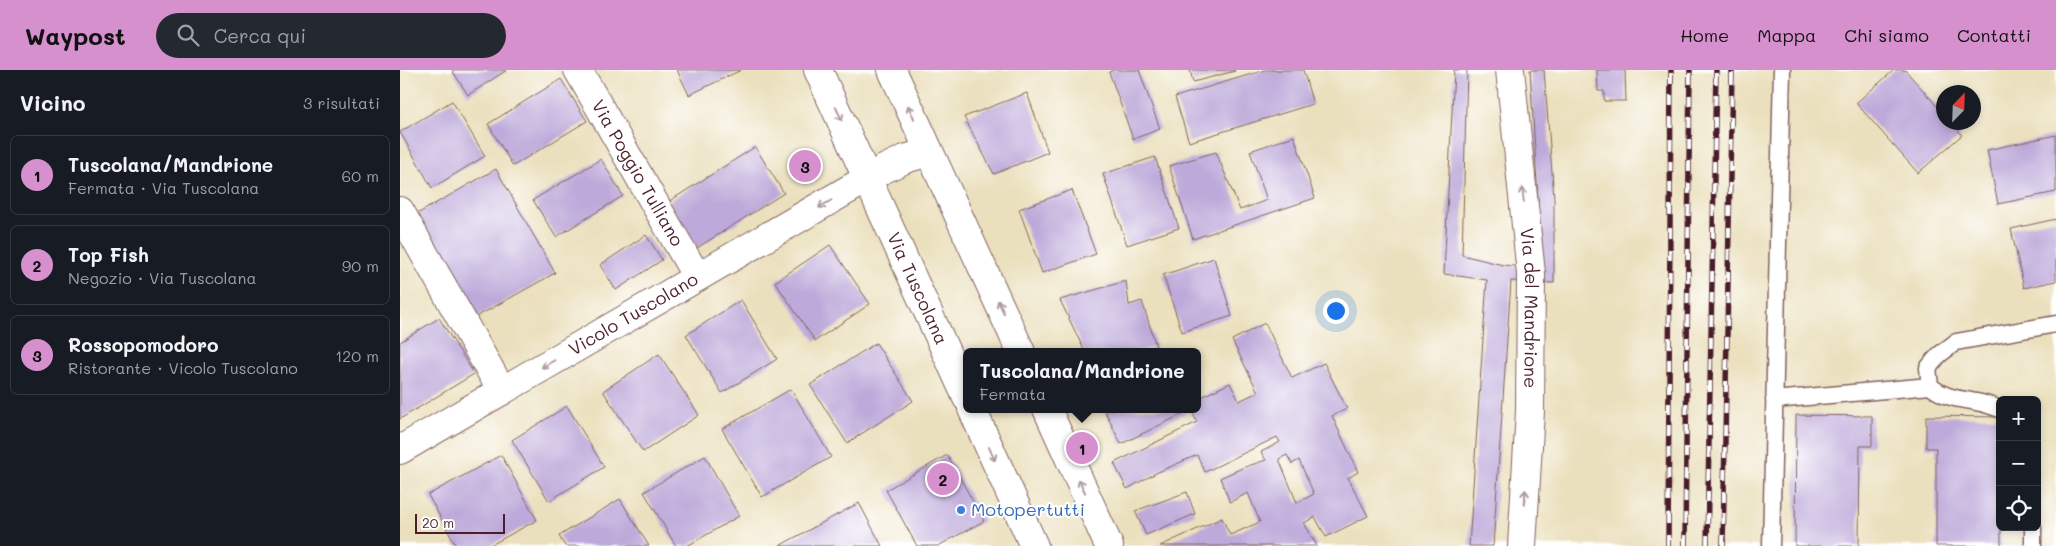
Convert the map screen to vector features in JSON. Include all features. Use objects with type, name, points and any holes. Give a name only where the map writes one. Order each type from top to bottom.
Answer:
[{"type":"street","name":"Via Poggio Tulliano","points":[[578,70],[697,277]]},
{"type":"street","name":"Via Tuscolana","points":[[818,70],[963,389]]},
{"type":"street","points":[[892,70],[1019,348]]},
{"type":"street","name":"Via del Mandrione","points":[[1510,70],[1531,274],[1530,411],[1522,546]]},
{"type":"street","points":[[868,180],[894,164],[929,152]]},
{"type":"street","name":"Vicolo Tuscolano","points":[[400,450],[868,180]]},
{"type":"street","points":[[400,211],[502,391]]},
{"type":"street","points":[[974,413],[1034,546]]},
{"type":"street","points":[[1049,413],[1109,546]]},
{"type":"lane","points":[[1772,546],[1782,70]]},
{"type":"lane","points":[[1930,386],[1928,368],[1938,355],[1956,342],[2056,324]]},
{"type":"lane","points":[[1774,400],[1930,386],[1952,399],[1976,402],[1996,408]]},
{"type":"lane","points":[[2033,531],[2033,546]]},
{"type":"building","points":[[452,70],[507,70],[468,95]]},
{"type":"building","points":[[677,70],[741,70],[689,95]]},
{"type":"building","points":[[1113,70],[1139,70],[1160,129],[1133,139],[1109,72]]},
{"type":"building","points":[[1190,70],[1235,70],[1235,71],[1193,82]]},
{"type":"building","points":[[1265,70],[1303,70],[1313,104],[1189,142],[1175,97]]},
{"type":"building","points":[[1454,70],[1467,70],[1462,255],[1503,265],[1538,268],[1538,199],[1530,70],[1544,70],[1554,198],[1554,283],[1511,281],[1493,546],[1469,546],[1487,280],[1444,274]]},
{"type":"building","points":[[1597,70],[1625,70],[1626,101],[1604,101],[1604,91],[1598,91]]},
{"type":"building","points":[[1894,70],[1905,70],[1936,105],[1936,130],[1958,130],[1962,135],[1918,173],[1856,103]]},
{"type":"building","points":[[561,79],[587,121],[513,166],[488,124]]},
{"type":"building","points":[[1027,93],[1048,152],[994,174],[964,117]]},
{"type":"building","points":[[452,101],[485,156],[432,188],[400,132]]},
{"type":"building","points":[[2056,135],[2056,192],[1998,204],[1987,150]]},
{"type":"building","points":[[1294,136],[1315,198],[1193,239],[1169,166],[1216,152],[1240,210],[1267,200],[1250,151]]},
{"type":"building","points":[[755,147],[784,193],[697,248],[668,202]]},
{"type":"building","points":[[1155,157],[1179,228],[1127,245],[1103,174]]},
{"type":"building","points":[[601,159],[623,196],[556,237],[533,200]]},
{"type":"building","points":[[496,169],[555,273],[476,317],[417,214]]},
{"type":"building","points":[[1072,190],[1096,254],[1042,273],[1019,209]]},
{"type":"building","points":[[2056,219],[2056,281],[2024,288],[2011,229]]},
{"type":"building","points":[[646,235],[662,260],[616,290],[600,265]]},
{"type":"building","points":[[830,245],[870,304],[815,341],[775,282]]},
{"type":"building","points":[[1214,258],[1232,316],[1182,332],[1163,275]]},
{"type":"building","points":[[1126,281],[1129,305],[1142,301],[1156,346],[1148,348],[1083,348],[1060,300]]},
{"type":"building","points":[[741,300],[777,359],[722,393],[686,335]]},
{"type":"building","points":[[439,318],[474,374],[400,419],[400,342]]},
{"type":"building","points":[[1265,323],[1292,378],[1324,363],[1347,409],[1332,416],[1358,472],[1348,478],[1368,516],[1326,537],[1315,517],[1304,523],[1317,546],[1160,546],[1222,518],[1230,535],[1260,522],[1248,493],[1230,502],[1220,478],[1266,460],[1261,452],[1280,442],[1277,437],[1205,472],[1197,455],[1156,473],[1127,489],[1114,463],[1197,422],[1192,413],[1201,413],[1201,397],[1230,383],[1239,401],[1258,392],[1232,340]],"holes":[[[1287,455],[1292,464],[1299,460],[1314,494],[1297,503],[1279,459]]]},
{"type":"building","points":[[876,343],[913,401],[847,443],[810,385]]},
{"type":"building","points":[[659,354],[699,415],[643,452],[603,391]]},
{"type":"building","points":[[791,389],[831,457],[762,497],[722,429]]},
{"type":"building","points":[[567,406],[604,467],[549,501],[512,440]]},
{"type":"building","points":[[1106,413],[1185,413],[1121,444]]},
{"type":"building","points":[[1796,415],[1872,416],[1872,446],[1860,446],[1859,546],[1795,546]]},
{"type":"building","points":[[1926,416],[1996,417],[1996,531],[2001,531],[2001,546],[1936,546],[1936,448],[1926,448]]},
{"type":"building","points":[[501,455],[537,520],[489,546],[456,546],[428,495]]},
{"type":"building","points":[[947,455],[984,521],[938,546],[917,546],[886,490]]},
{"type":"building","points":[[705,456],[739,516],[687,546],[676,546],[644,492]]},
{"type":"building","points":[[1187,492],[1195,514],[1146,535],[1135,511]]},
{"type":"building","points":[[620,499],[649,546],[565,546],[559,536]]},
{"type":"building","points":[[859,503],[882,546],[779,546]]},
{"type":"railway","points":[[1668,546],[1671,70]]},
{"type":"railway","points":[[1685,546],[1690,70]]},
{"type":"railway","points":[[1707,546],[1716,70]]},
{"type":"railway","points":[[1723,546],[1732,70]]},
{"type":"place","name":"Rossopomodoro","points":[[805,166]]},
{"type":"place","name":"Tuscolana/Mandrione","points":[[1082,448]]},
{"type":"place","name":"Top Fish","points":[[943,479]]},
{"type":"place","name":"Motopertutti","points":[[961,510]]}]
